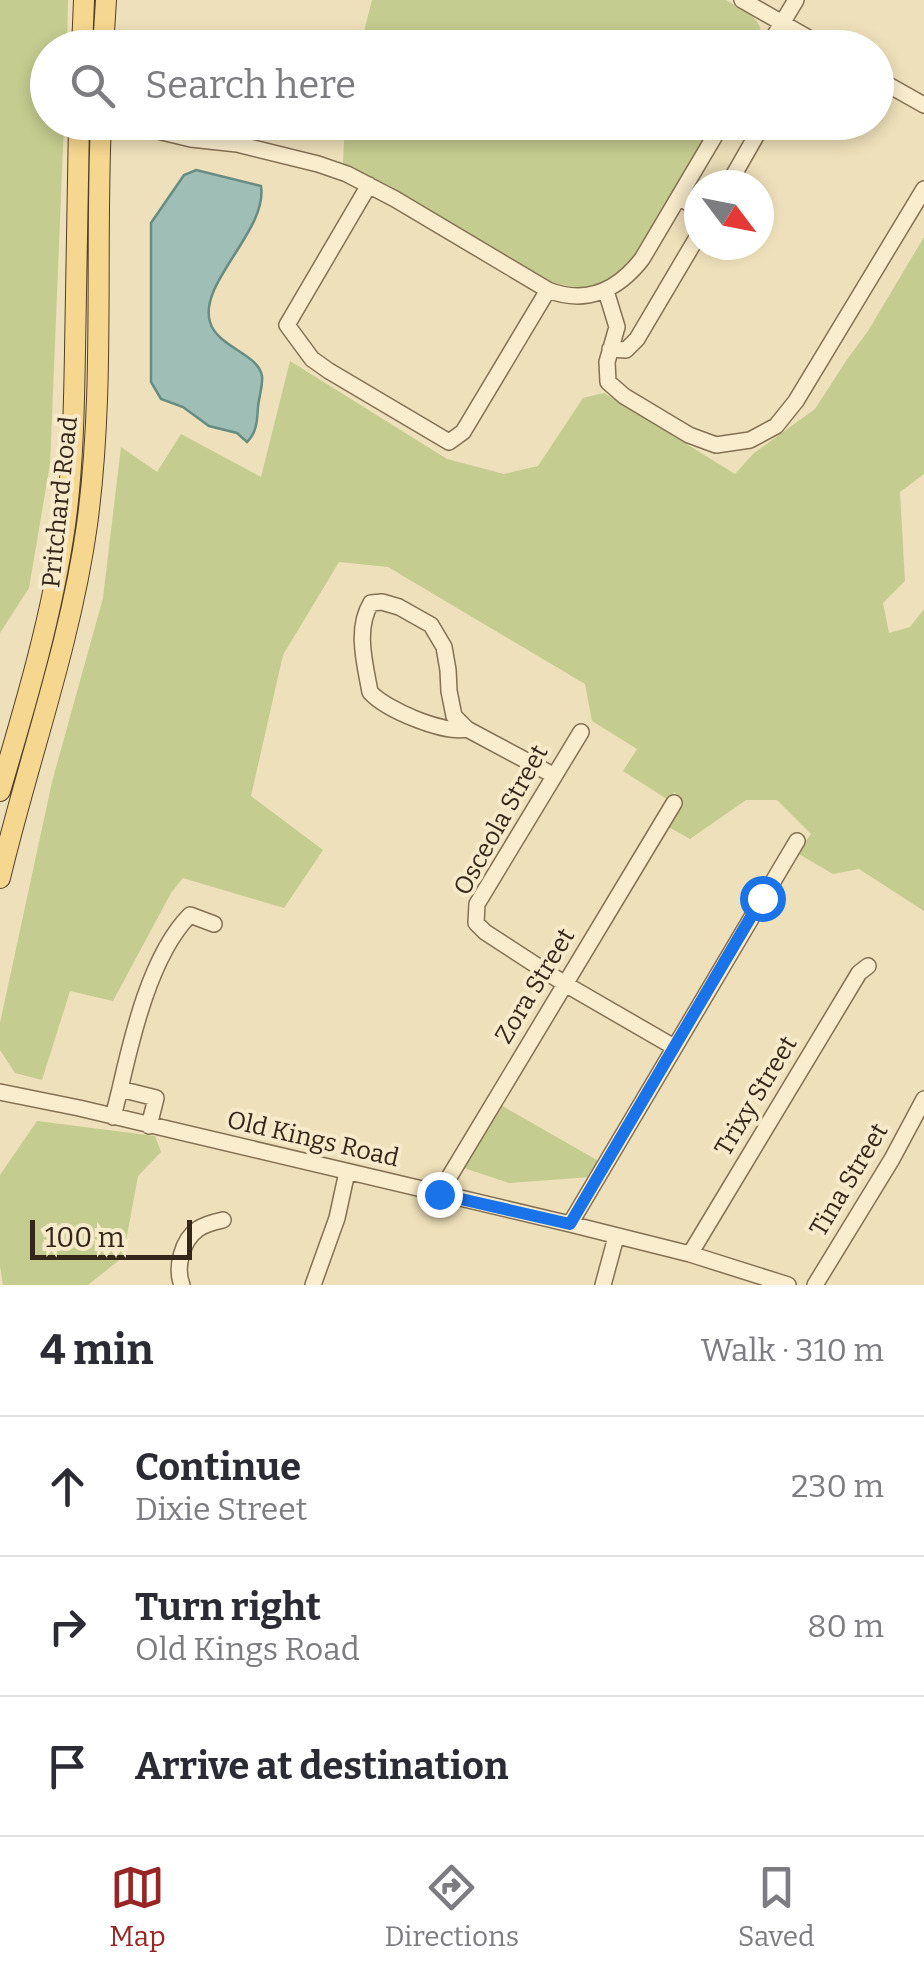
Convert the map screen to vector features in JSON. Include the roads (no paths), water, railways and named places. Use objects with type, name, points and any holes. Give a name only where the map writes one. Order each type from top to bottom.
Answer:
[{"type":"main road","points":[[83,30],[84,0]]},
{"type":"main road","points":[[91,30],[92,0]]},
{"type":"main road","points":[[104,30],[106,0]]},
{"type":"main road","name":"Pritchard Road","points":[[0,791],[38,660],[66,524],[74,379],[79,140]]},
{"type":"main road","name":"Pritchard Road","points":[[0,878],[58,668],[87,526],[93,469],[101,140]]},
{"type":"street","points":[[742,0],[792,30]]},
{"type":"street","points":[[778,30],[796,0]]},
{"type":"street","points":[[894,88],[924,105]]},
{"type":"street","points":[[200,140],[238,144]]},
{"type":"street","points":[[228,140],[318,164],[370,185],[548,290],[574,296],[606,290],[630,274],[712,140]]},
{"type":"street","points":[[737,170],[754,140]]},
{"type":"street","points":[[370,185],[288,325],[312,360],[346,382],[450,442],[463,432],[548,290]]},
{"type":"street","points":[[606,290],[617,326],[607,362],[608,382],[689,435],[716,446],[750,440],[776,426],[796,402],[924,189]]},
{"type":"street","points":[[679,197],[684,200]]},
{"type":"street","points":[[610,349],[626,350],[637,339],[684,259]]},
{"type":"street","points":[[468,729],[457,731],[404,714],[370,692],[362,637],[363,616],[371,603],[399,606],[432,625],[444,647],[454,716],[468,729],[553,775]]},
{"type":"street","name":"Osceola Street","points":[[566,984],[476,923],[478,904],[581,732]]},
{"type":"street","name":"Zora Street","points":[[439,1194],[674,803]]},
{"type":"street","points":[[570,1224],[797,840]]},
{"type":"street","points":[[113,1116],[139,1015],[168,945],[190,915],[214,924]]},
{"type":"street","name":"Trixy Street","points":[[690,1254],[859,973],[868,966]]},
{"type":"street","points":[[566,984],[674,1047]]},
{"type":"street","points":[[120,1089],[156,1098],[150,1126]]},
{"type":"street","name":"Old Kings Road","points":[[0,1092],[570,1224],[690,1254],[788,1285]]},
{"type":"street","name":"Tina Street","points":[[815,1285],[924,1099]]},
{"type":"street","points":[[313,1285],[337,1218],[347,1172]]},
{"type":"street","points":[[182,1285],[178,1279],[179,1265],[187,1241],[194,1230],[222,1220]]},
{"type":"street","points":[[604,1285],[616,1237]]},
{"type":"water","points":[[196,170],[261,186],[254,220],[214,290],[209,307],[214,331],[254,362],[262,376],[256,426],[247,442],[237,433],[209,426],[183,407],[161,399],[151,382],[151,223],[184,175]]}]
